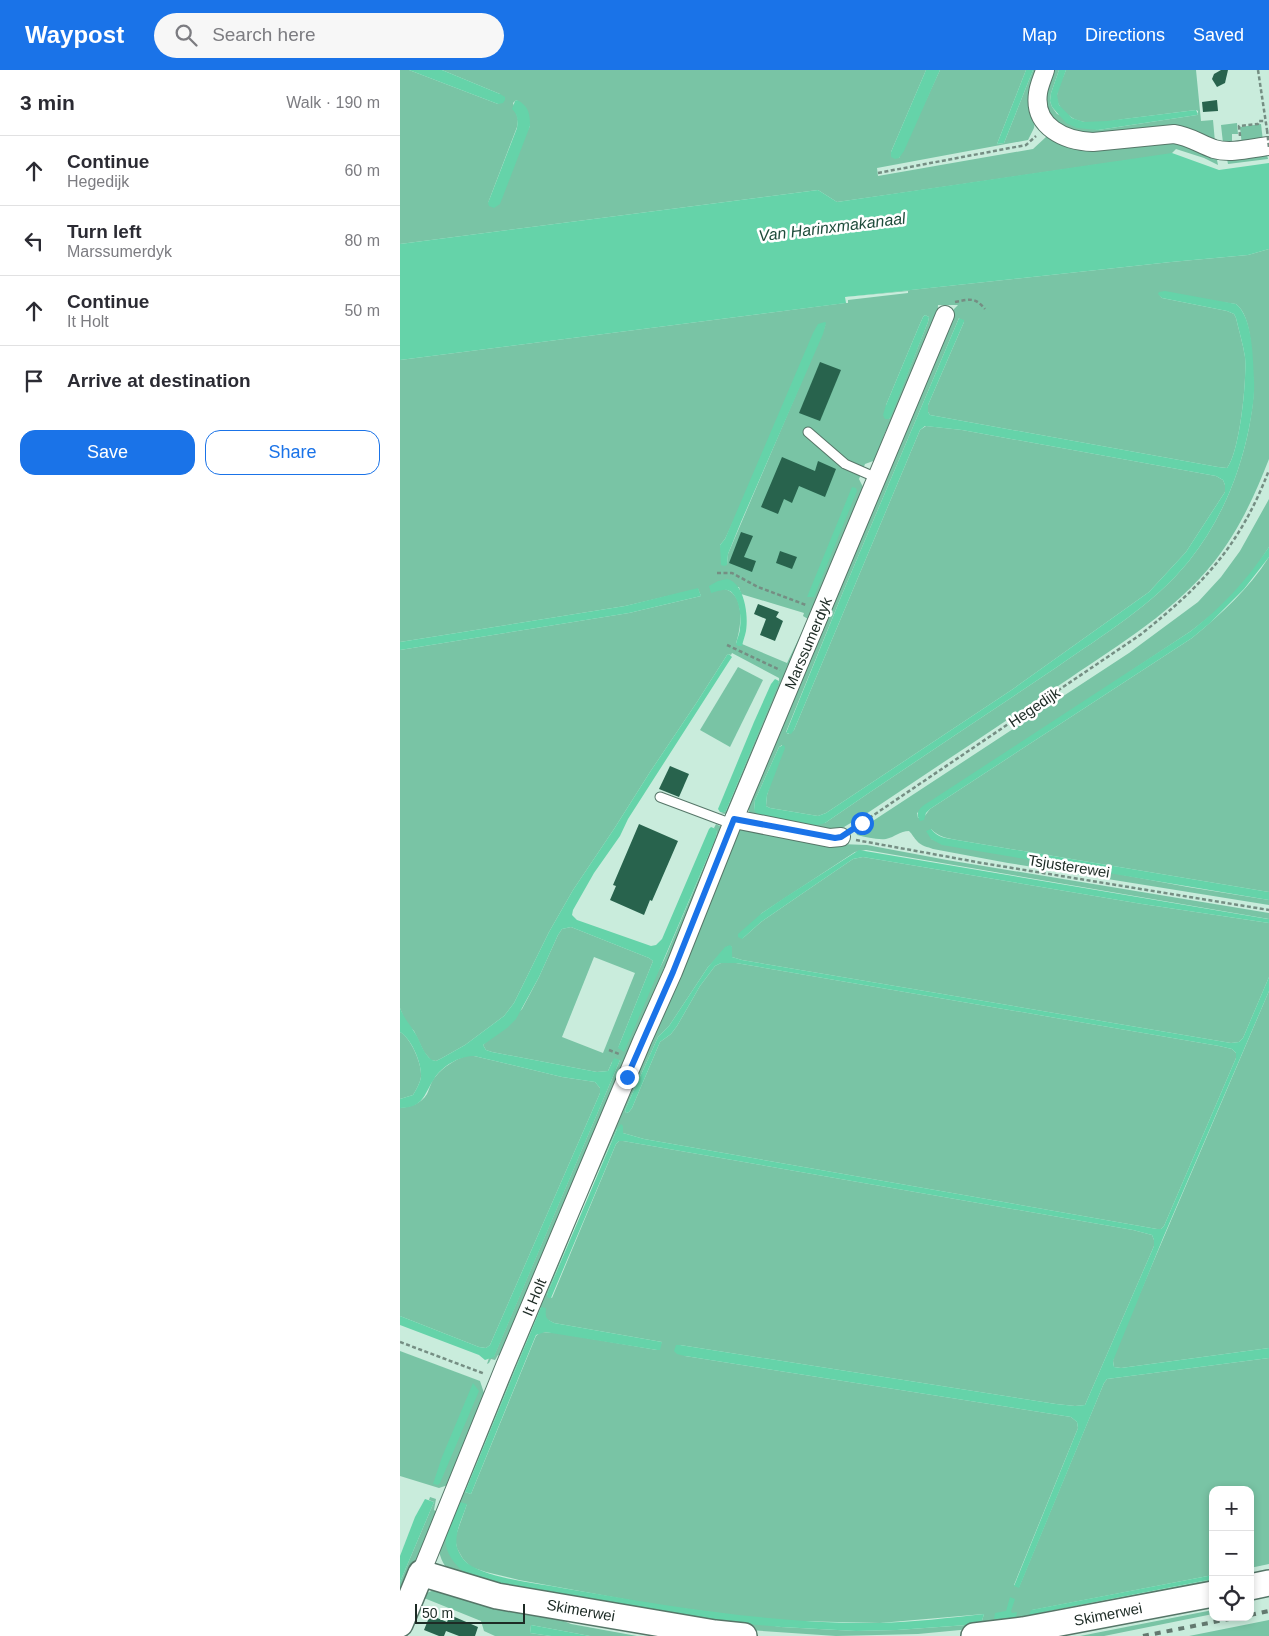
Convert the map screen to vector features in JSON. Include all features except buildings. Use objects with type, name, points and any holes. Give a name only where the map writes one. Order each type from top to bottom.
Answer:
[{"type":"street","points":[[1045,70],[1039,86],[1040,112],[1048,125],[1055,132],[1063,136],[1080,141],[1106,141],[1174,134],[1184,135],[1220,150],[1236,150],[1266,143]]},
{"type":"street","name":"Marssumerdyk","points":[[673,972],[733,821],[945,315]]},
{"type":"street","points":[[733,821],[830,838],[841,837]]},
{"type":"street","name":"It Holt","points":[[400,1624],[499,1379],[673,972]]},
{"type":"street","name":"Skimerwei","points":[[421,1573],[497,1596],[715,1633],[744,1636]]},
{"type":"street","points":[[1254,1586],[1269,1583]]},
{"type":"street","name":"Skimerwei","points":[[974,1636],[1023,1630],[1209,1595]]},
{"type":"lane","points":[[808,432],[845,464],[877,478]]},
{"type":"lane","points":[[660,797],[733,821]]},
{"type":"path","points":[[1258,70],[1266,143]]},
{"type":"path","points":[[1240,126],[1258,124],[1259,121],[1265,121]]},
{"type":"path","points":[[878,172],[1026,145],[1048,125]]},
{"type":"path","points":[[945,315],[948,308],[954,303],[969,300],[978,301],[985,309]]},
{"type":"path","name":"Hegedijk","points":[[841,837],[1140,636],[1171,611],[1212,570],[1228,549],[1243,527],[1269,470]]},
{"type":"path","points":[[717,573],[732,573],[758,586],[822,610]]},
{"type":"path","points":[[727,646],[794,676]]},
{"type":"path","name":"Tsjusterewei","points":[[867,841],[982,863],[1269,910]]},
{"type":"path","points":[[400,1342],[499,1379]]},
{"type":"shaded area","points":[[400,70],[409,70],[498,104],[500,94],[442,70],[926,70],[891,152],[899,158],[940,70],[1026,70],[997,144],[1004,143],[1033,70],[1042,70],[1034,128],[1028,140],[877,168],[878,176],[1033,149],[1051,135],[1156,138],[1267,155],[1268,159],[1228,164],[1227,159],[1217,160],[1218,165],[1204,158],[1176,149],[1171,154],[837,202],[818,190],[400,244]],"holes":[[[517,100],[530,126],[488,203],[517,127],[518,119],[513,103],[515,101]]]},
{"type":"shaded area","points":[[1049,70],[1059,70],[1050,101],[1057,114],[1098,130],[1197,115],[1198,111],[1090,123],[1081,121],[1064,111],[1058,103],[1057,95],[1066,70],[1196,70],[1201,121],[1213,120],[1215,142],[1072,136],[1043,111]]},
{"type":"shaded area","points":[[1237,123],[1238,134],[1232,134],[1232,142],[1223,143],[1221,125]]},
{"type":"shaded area","points":[[1261,124],[1263,141],[1242,146],[1240,127]]},
{"type":"shaded area","points":[[1269,249],[1269,459],[1252,500],[1231,538],[1214,562],[1182,596],[1165,611],[1108,652],[869,812],[839,830],[833,831],[750,814],[748,808],[749,796],[949,314],[958,305],[938,305],[937,321],[897,418],[886,431],[876,460],[865,464],[859,479],[864,489],[810,623],[806,623],[808,619],[803,616],[804,613],[741,594],[739,587],[725,589],[732,592],[739,605],[740,621],[736,643],[741,646],[742,644],[787,663],[804,628],[805,630],[731,815],[720,813],[726,811],[779,681],[779,678],[732,653],[727,655],[573,890],[549,932],[514,1003],[504,1016],[465,1045],[436,1061],[431,1060],[424,1052],[414,1031],[405,1021],[400,1008],[400,650],[629,613],[701,596],[698,589],[625,606],[400,642],[400,360],[845,303],[845,297],[1248,255]],"holes":[[[1159,294],[1236,304],[1246,318],[1251,348],[1254,383],[1253,402],[1240,464],[1219,515],[1189,561],[1160,592],[1109,631],[825,823],[754,810],[755,800],[779,747],[782,745],[767,795],[766,806],[818,816],[826,813],[1013,689],[1149,592],[1186,552],[1225,492],[1223,480],[1216,476],[962,430],[926,426],[920,430],[794,730],[788,734],[786,732],[959,318],[964,322],[928,405],[930,415],[1227,468],[1236,447],[1245,381],[1245,357],[1236,318],[1234,314],[1227,311],[1162,298]],[[925,315],[929,317],[928,322],[889,419],[886,405]],[[826,324],[728,554],[727,565],[720,545],[725,539]]]},
{"type":"shaded area","points":[[1269,499],[1269,547],[1254,570],[1214,613],[1191,631],[917,813],[918,818],[924,817],[930,809],[1192,638],[1234,600],[1253,580],[1269,557],[1269,892],[946,838],[931,829],[931,839],[1188,887],[1269,900],[1269,905],[933,849],[919,843],[909,831],[886,839],[875,839],[857,835],[856,832],[1129,653],[1198,602],[1221,577],[1240,551]]},
{"type":"shaded area","points":[[738,667],[763,680],[730,747],[700,730]]},
{"type":"shaded area","points":[[716,824],[725,829],[501,1357],[498,1355],[495,1360],[491,1359],[487,1364],[489,1358],[494,1356],[620,1060],[612,1062],[608,1071],[597,1072],[492,1052],[486,1050],[483,1045],[522,1009],[558,935],[562,929],[571,927],[653,961],[618,1048],[664,960],[715,840],[717,832],[714,828]],"holes":[[[594,957],[635,973],[603,1053],[562,1037]]]},
{"type":"shaded area","points":[[742,829],[840,844],[867,845],[1269,913],[1269,919],[866,850],[855,852],[762,913],[742,939],[761,922],[853,859],[863,857],[1142,904],[1269,923],[1269,977],[1243,1038],[1239,1042],[1231,1043],[742,960],[732,957],[732,947],[728,946],[708,967],[669,1026],[658,1037],[625,1110],[626,1113],[632,1108],[660,1042],[671,1034],[700,986],[715,966],[721,963],[736,963],[1232,1049],[1236,1053],[1236,1058],[1164,1226],[1161,1229],[1157,1229],[644,1139],[623,1133],[622,1129],[617,1129],[585,1201],[547,1295],[552,1298],[616,1144],[619,1141],[1133,1230],[1152,1235],[1154,1246],[1085,1405],[1056,1404],[680,1345],[685,1356],[1071,1417],[1077,1422],[1078,1428],[1014,1585],[1019,1587],[1107,1379],[1269,1358],[1269,1564],[1254,1567],[1254,1486],[1209,1486],[1209,1576],[1032,1610],[1030,1614],[1209,1580],[1209,1588],[992,1627],[918,1634],[836,1636],[734,1629],[451,1574],[442,1559],[438,1542],[738,831]],"holes":[[[541,1307],[546,1319],[554,1323],[662,1342],[657,1350],[541,1332],[536,1336],[471,1494],[465,1492]],[[467,1504],[455,1538],[457,1548],[463,1559],[471,1567],[486,1572],[519,1580],[657,1605],[795,1621],[880,1623],[984,1614],[981,1624],[897,1630],[856,1631],[781,1627],[472,1577],[448,1531]]]},
{"type":"shaded area","points":[[1269,991],[1269,1348],[1121,1368],[1114,1367],[1114,1354]]},
{"type":"shaded area","points":[[400,1032],[408,1040],[415,1052],[420,1065],[421,1077],[413,1095],[400,1099]]},
{"type":"shaded area","points":[[465,1056],[474,1056],[562,1077],[595,1082],[600,1088],[600,1093],[490,1345],[486,1348],[479,1347],[400,1316],[400,1108],[411,1106],[422,1100],[439,1073],[449,1064]]},
{"type":"shaded area","points":[[400,1351],[480,1381],[485,1396],[448,1485],[439,1488],[400,1476]]},
{"type":"shaded area","points":[[430,1497],[436,1499],[434,1510],[437,1512],[400,1603],[400,1582],[434,1502],[429,1500]]},
{"type":"shaded area","points":[[434,1590],[451,1590],[535,1609],[571,1624],[637,1636],[590,1636],[531,1625],[530,1633],[551,1636],[495,1636],[484,1631],[481,1621],[424,1598],[424,1594]]},
{"type":"shaded area","points":[[1209,1611],[1209,1615],[1104,1636],[1080,1636]]},
{"type":"shaded area","points":[[1269,1620],[1269,1636],[1189,1636]]},
{"type":"water","points":[[409,70],[442,70],[500,94],[505,97],[505,100],[503,103],[498,104]]},
{"type":"water","points":[[926,70],[940,70],[904,151],[899,158],[895,159],[891,157],[891,152]]},
{"type":"water","points":[[1026,70],[1033,70],[1004,143],[997,144]]},
{"type":"water","points":[[1059,70],[1066,70],[1057,95],[1059,105],[1072,118],[1084,122],[1196,110],[1198,114],[1098,130],[1077,128],[1066,123],[1052,107],[1050,101]]},
{"type":"water","points":[[517,100],[528,111],[530,126],[500,204],[494,208],[489,206],[488,203],[517,128],[517,117],[512,109]]},
{"type":"water","name":"Van Harinxmakanaal","points":[[1172,153],[1219,170],[1269,163],[1269,249],[1248,255],[846,297],[846,303],[400,360],[400,244],[818,190],[837,202]]},
{"type":"water","points":[[1165,291],[1236,304],[1242,310],[1246,319],[1251,339],[1254,386],[1253,404],[1240,464],[1219,515],[1189,561],[1160,592],[1109,631],[825,823],[815,826],[765,818],[757,814],[754,810],[755,800],[779,747],[784,745],[785,748],[767,795],[766,806],[818,816],[826,813],[1013,689],[1149,592],[1186,552],[1225,492],[1223,480],[1216,476],[962,430],[925,426],[920,430],[794,730],[791,734],[786,733],[843,592],[959,318],[964,320],[964,322],[928,405],[930,415],[1227,468],[1236,447],[1245,381],[1245,357],[1236,318],[1234,314],[1227,311],[1162,298],[1158,294]]},
{"type":"water","points":[[925,315],[929,317],[928,322],[891,416],[889,419],[885,419],[883,415],[886,405]]},
{"type":"water","points":[[825,322],[823,334],[728,554],[727,565],[721,565],[720,545],[725,539],[813,333],[818,324]]},
{"type":"water","points":[[852,487],[856,488],[857,491],[814,597],[807,597]]},
{"type":"water","points":[[1269,547],[1269,557],[1244,589],[1192,638],[930,809],[926,813],[924,820],[920,821],[918,814],[920,808],[1191,631],[1233,592],[1252,571]]},
{"type":"water","points":[[727,579],[733,581],[738,586],[746,609],[747,625],[742,646],[736,644],[740,630],[737,600],[727,590],[711,593],[709,586]]},
{"type":"water","points":[[698,588],[701,596],[629,613],[400,650],[400,642],[625,606]]},
{"type":"water","points":[[729,654],[732,657],[628,819],[620,836],[594,873],[573,910],[572,915],[577,920],[651,946],[656,945],[662,939],[709,829],[711,827],[716,829],[715,840],[624,1052],[618,1048],[653,961],[571,927],[562,929],[558,935],[539,977],[516,1019],[483,1045],[486,1050],[492,1052],[597,1072],[608,1071],[614,1058],[620,1060],[494,1357],[485,1360],[479,1355],[400,1325],[400,1316],[479,1347],[486,1348],[490,1345],[600,1093],[600,1088],[595,1082],[562,1077],[468,1056],[446,1066],[437,1074],[422,1100],[414,1105],[400,1108],[400,1099],[413,1095],[419,1084],[421,1071],[415,1052],[408,1040],[400,1032],[400,1008],[426,1055],[436,1061],[465,1045],[504,1016],[514,1003],[549,932],[573,890]]},
{"type":"water","points":[[775,679],[779,681],[778,685],[726,811],[720,812],[718,809],[754,722]]},
{"type":"water","points":[[931,829],[939,836],[949,839],[1269,892],[1269,900],[942,845],[931,839],[926,831]]},
{"type":"water","points":[[859,850],[1269,919],[1269,923],[1142,904],[863,857],[853,859],[761,922],[742,939],[738,937],[738,934],[762,913]]},
{"type":"water","points":[[730,945],[732,947],[732,957],[742,960],[1231,1043],[1239,1042],[1243,1038],[1269,977],[1269,991],[1163,1238],[1113,1361],[1114,1367],[1121,1368],[1269,1348],[1269,1358],[1107,1379],[1019,1588],[1014,1586],[1078,1428],[1077,1422],[1071,1417],[685,1356],[674,1351],[676,1345],[1056,1404],[1085,1405],[1154,1246],[1152,1235],[1133,1230],[619,1141],[616,1144],[551,1298],[548,1298],[548,1292],[617,1129],[621,1124],[623,1126],[623,1133],[644,1139],[1161,1229],[1164,1226],[1236,1058],[1236,1053],[1232,1049],[1219,1046],[736,963],[721,963],[715,966],[700,986],[671,1034],[660,1042],[632,1108],[626,1113],[625,1110],[658,1037],[669,1026],[708,967],[725,947]]},
{"type":"water","points":[[541,1307],[546,1308],[547,1318],[554,1323],[662,1342],[660,1350],[545,1332],[536,1335],[471,1494],[465,1492]]},
{"type":"water","points":[[473,1383],[479,1391],[440,1483],[438,1485],[433,1484],[442,1457]]},
{"type":"water","points":[[425,1499],[434,1502],[400,1582],[400,1556],[415,1517]]},
{"type":"water","points":[[460,1502],[467,1504],[457,1533],[456,1540],[459,1553],[472,1566],[510,1579],[720,1613],[838,1623],[918,1621],[984,1614],[981,1624],[897,1630],[856,1631],[781,1627],[724,1622],[486,1581],[466,1574],[453,1561],[447,1550],[447,1534]]},
{"type":"water","points":[[1209,1576],[1209,1580],[1029,1615],[1031,1610]]},
{"type":"water","points":[[1010,1597],[1015,1599],[1011,1611],[1012,1613],[1017,1612],[1016,1617],[994,1619],[995,1613],[1006,1611]]},
{"type":"water","points":[[531,1625],[590,1636],[551,1636],[530,1633]]},
{"type":"pier","points":[[908,291],[908,293],[848,300],[848,303],[846,303],[845,297]]},
{"type":"railway","points":[[1254,1614],[1269,1611]]},
{"type":"railway","points":[[1143,1636],[1219,1621]]},
{"type":"route","points":[[627,1077],[673,972],[734,819],[830,838],[841,837],[862,823]]}]
